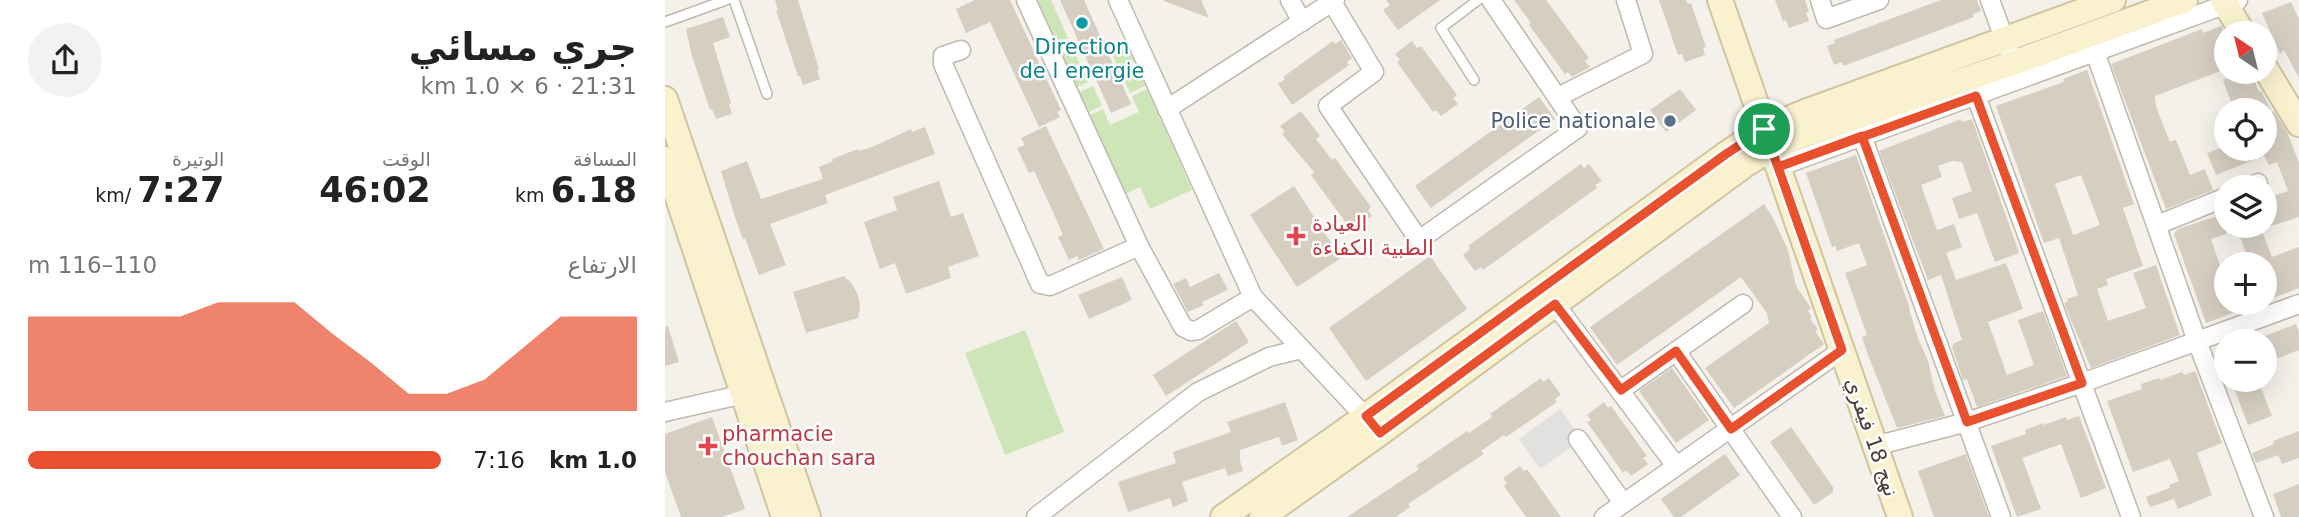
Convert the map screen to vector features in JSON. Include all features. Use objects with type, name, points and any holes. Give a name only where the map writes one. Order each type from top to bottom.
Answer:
[{"type":"main road","name":"نهج 18 فيفري","points":[[1720,0],[1901,517]]},
{"type":"main road","points":[[2012,61],[2113,0]]},
{"type":"main road","points":[[1223,517],[1373,425],[1555,304],[1771,148],[2185,0]]},
{"type":"main road","points":[[2229,2],[2238,21]]},
{"type":"main road","points":[[2275,84],[2299,124]]},
{"type":"main road","points":[[665,99],[808,517]]},
{"type":"main road","points":[[1270,514],[1373,425],[1726,154],[1771,148]]},
{"type":"main road","points":[[665,159],[744,394],[780,516]]},
{"type":"street","points":[[1025,0],[1139,246],[1179,322],[1186,329],[1198,330],[1253,297]]},
{"type":"street","points":[[1118,0],[1253,297],[1373,425]]},
{"type":"street","points":[[1290,0],[1302,22]]},
{"type":"street","points":[[1167,109],[1333,1],[1374,72],[1328,106],[1419,240],[1578,128],[1491,0]]},
{"type":"street","points":[[1557,97],[1643,54],[1626,0]]},
{"type":"street","points":[[1820,0],[1826,19],[1879,0]]},
{"type":"street","points":[[1990,0],[2012,61]]},
{"type":"street","points":[[1771,148],[1862,136],[1976,96],[2012,61],[2095,52],[2229,2]]},
{"type":"street","points":[[961,50],[943,56],[943,64],[1040,284],[1050,286],[1139,246]]},
{"type":"street","points":[[2095,52],[2197,341],[2264,517]]},
{"type":"street","points":[[1976,96],[2131,517]]},
{"type":"street","points":[[1862,136],[2001,517]]},
{"type":"street","points":[[2157,225],[2214,202]]},
{"type":"street","points":[[1555,304],[1676,466]]},
{"type":"street","points":[[1621,390],[1743,304]]},
{"type":"street","points":[[1875,446],[1967,422],[2299,304]]},
{"type":"street","points":[[1036,517],[1198,392],[1269,357],[1301,349]]},
{"type":"street","points":[[1604,517],[1842,350]]},
{"type":"street","points":[[1676,351],[1792,517]]},
{"type":"street","points":[[665,412],[744,394]]},
{"type":"street","points":[[1578,439],[1623,503]]},
{"type":"lane","points":[[665,22],[726,0]]},
{"type":"lane","points":[[734,0],[767,94]]},
{"type":"lane","points":[[1474,80],[1441,28],[1478,0]]},
{"type":"green space","points":[[1033,0],[1051,0],[1068,38],[1053,44]]},
{"type":"green space","points":[[1126,44],[1134,62],[1119,69],[1111,51]]},
{"type":"green space","points":[[1073,49],[1088,82],[1073,89],[1058,56]]},
{"type":"green space","points":[[1136,65],[1145,86],[1130,93],[1121,72]]},
{"type":"green space","points":[[1093,86],[1102,106],[1086,113],[1077,93]]},
{"type":"green space","points":[[1147,89],[1192,190],[1150,209],[1140,187],[1123,195],[1088,116],[1103,109],[1110,125],[1139,112],[1132,96]]},
{"type":"green space","points":[[1025,330],[1064,432],[1005,455],[965,353]]},
{"type":"shaded area","points":[[1560,409],[1582,439],[1540,469],[1519,439]]},
{"type":"building","points":[[775,0],[798,0],[820,79],[803,85],[776,10]]},
{"type":"building","points":[[975,0],[1010,0],[1061,110],[1057,112],[1060,117],[1039,127],[990,22],[966,33],[956,9]]},
{"type":"building","points":[[1060,0],[1084,0],[1131,104],[1111,113]]},
{"type":"building","points":[[1201,0],[1209,18],[1164,1]]},
{"type":"building","points":[[1386,0],[1440,0],[1398,30],[1383,10],[1390,5]]},
{"type":"building","points":[[1514,0],[1546,0],[1589,58],[1585,61],[1590,67],[1572,77],[1568,72],[1565,74]]},
{"type":"building","points":[[1659,0],[1686,0],[1688,4],[1691,3],[1706,47],[1703,48],[1705,55],[1685,62],[1682,54],[1678,55]]},
{"type":"building","points":[[1775,0],[1805,0],[1809,21],[1789,28],[1786,20],[1783,21]]},
{"type":"building","points":[[1941,0],[1977,0],[1981,11],[1973,14],[1974,17],[1857,61],[1843,66],[1842,62],[1834,65],[1827,46],[1835,43],[1834,40]]},
{"type":"building","points":[[2291,2],[2299,19],[2299,78],[2284,50],[2280,54],[2277,47],[2277,21],[2266,21],[2262,13]]},
{"type":"building","points":[[723,17],[730,37],[713,43],[732,114],[716,119],[712,109],[710,110],[692,56],[686,29]]},
{"type":"building","points":[[2202,29],[2203,33],[2214,29],[2214,74],[2155,96],[2156,107],[2170,142],[2176,140],[2190,175],[2205,169],[2213,190],[2166,209],[2111,64]]},
{"type":"building","points":[[1341,40],[1352,58],[1347,62],[1349,65],[1292,105],[1278,84],[1285,79],[1283,77],[1333,41],[1335,44]]},
{"type":"building","points":[[1412,41],[1417,48],[1421,46],[1457,95],[1453,98],[1458,104],[1441,116],[1436,110],[1433,112],[1397,62],[1400,60],[1395,54]]},
{"type":"building","points":[[2087,70],[2134,204],[2123,208],[2143,266],[2106,279],[2108,285],[2097,289],[2108,321],[2146,308],[2133,273],[2156,265],[2180,335],[2091,368],[2064,303],[2078,295],[2059,238],[2044,243],[1996,106],[2064,82],[2063,79]],"holes":[[[2081,175],[2100,225],[2073,235],[2055,184]]]},
{"type":"building","points":[[2224,84],[2256,84],[2265,98],[2230,98]]},
{"type":"building","points":[[1680,89],[1696,110],[1666,132],[1650,110]]},
{"type":"building","points":[[1539,97],[1555,119],[1431,208],[1415,186]]},
{"type":"building","points":[[1301,111],[1320,136],[1316,139],[1332,160],[1335,158],[1371,207],[1368,210],[1372,216],[1355,228],[1350,222],[1347,224],[1311,175],[1314,172],[1282,134],[1285,132],[1280,126]]},
{"type":"building","points":[[2277,116],[2287,132],[2299,163],[2299,217],[2277,224],[2277,195],[2288,191],[2277,162],[2269,165],[2267,161],[2277,161]]},
{"type":"building","points":[[1961,119],[1962,122],[1972,119],[2019,253],[1995,262],[1977,213],[1959,219],[1952,198],[1972,191],[1962,162],[1952,161],[1938,166],[1942,177],[1921,185],[1937,230],[1954,224],[1962,247],[1946,253],[1956,280],[2006,263],[2023,309],[1988,322],[2007,375],[2034,365],[2018,320],[2043,311],[2067,376],[1977,407],[1967,379],[1963,380],[1952,347],[1954,343],[1962,340],[1941,275],[1928,280],[1879,151]]},
{"type":"building","points":[[1046,126],[1104,249],[1079,260],[1077,256],[1069,260],[1058,237],[1063,235],[1054,214],[1034,171],[1029,173],[1017,148],[1025,145],[1021,138]]},
{"type":"building","points":[[925,127],[935,154],[825,195],[828,203],[770,224],[786,265],[759,275],[745,238],[743,239],[721,171],[747,161],[761,199],[823,179],[819,167],[833,161],[832,159],[858,149],[859,151],[872,147],[911,129],[912,132]]},
{"type":"building","points":[[2214,150],[2214,161],[2251,161],[2216,175],[2207,153]]},
{"type":"building","points":[[1856,155],[1945,416],[1897,428],[1868,355],[1862,337],[1867,335],[1845,273],[1867,265],[1859,243],[1837,251],[1836,246],[1832,247],[1806,173]]},
{"type":"building","points":[[1581,164],[1584,168],[1589,164],[1602,181],[1595,185],[1597,188],[1483,270],[1481,267],[1475,271],[1463,255],[1470,249],[1468,246]]},
{"type":"building","points":[[939,181],[951,217],[963,213],[979,256],[948,267],[951,278],[906,294],[895,263],[880,269],[864,222],[897,210],[893,197]]},
{"type":"building","name":"العيادة الطبية الكفاءة","points":[[1294,186],[1341,258],[1297,287],[1250,215]]},
{"type":"building","points":[[1764,204],[1788,250],[1796,286],[1811,308],[1808,311],[1812,317],[1810,319],[1824,344],[1734,408],[1705,368],[1769,323],[1767,313],[1741,277],[1617,365],[1590,327]]},
{"type":"building","points":[[2214,217],[2214,238],[2211,239],[2215,252],[2214,315],[2227,315],[2206,323],[2174,234],[2178,229]]},
{"type":"building","points":[[2240,238],[2265,238],[2270,252],[2246,252]]},
{"type":"building","points":[[2299,247],[2299,288],[2277,296],[2277,255]]},
{"type":"building","points":[[1430,256],[1467,309],[1366,381],[1329,328]]},
{"type":"building","points":[[1219,273],[1228,290],[1188,312],[1173,284],[1186,278],[1190,287]]},
{"type":"building","points":[[844,276],[858,295],[858,318],[806,333],[793,292]]},
{"type":"building","points":[[1122,277],[1132,300],[1089,319],[1078,295]]},
{"type":"building","points":[[1236,321],[1249,342],[1166,396],[1153,375]]},
{"type":"building","points":[[2296,324],[2299,350],[2277,358],[2277,331]]},
{"type":"building","points":[[668,326],[679,362],[665,366],[665,327]]},
{"type":"building","points":[[1672,368],[1709,420],[1676,443],[1639,391]]},
{"type":"building","points":[[2195,371],[2222,443],[2197,453],[2212,495],[2178,509],[2174,499],[2150,507],[2146,497],[2170,488],[2169,485],[2179,481],[2170,459],[2133,472],[2107,401],[2142,389],[2141,384]]},
{"type":"building","points":[[1541,378],[1543,382],[1549,378],[1561,395],[1555,399],[1557,402],[1481,451],[1484,454],[1408,504],[1410,507],[1396,517],[1347,517],[1419,469],[1416,466],[1492,417],[1490,414]]},
{"type":"building","points":[[2236,392],[2263,392],[2272,416],[2248,425]]},
{"type":"building","points":[[1285,402],[1298,440],[1282,446],[1279,437],[1240,450],[1243,471],[1228,476],[1225,468],[1182,482],[1188,501],[1173,507],[1170,498],[1128,512],[1118,482],[1176,463],[1173,452],[1231,432],[1227,422]]},
{"type":"building","points":[[1604,402],[1608,408],[1611,406],[1647,456],[1643,458],[1648,464],[1631,476],[1626,470],[1623,473],[1587,422],[1591,420],[1587,415]]},
{"type":"building","points":[[2079,416],[2106,488],[2081,498],[2061,444],[2022,458],[2041,509],[2017,517],[1991,446],[2026,434],[2025,430],[2043,423],[2044,425],[2066,417],[2067,420]]},
{"type":"building","points":[[712,417],[745,509],[722,517],[681,517],[665,472],[665,434]]},
{"type":"building","points":[[1791,427],[1833,487],[1833,492],[1814,505],[1770,442]]},
{"type":"building","points":[[2299,431],[2299,458],[2282,464],[2278,455],[2256,463],[2252,453]]},
{"type":"building","points":[[1725,454],[1740,475],[1681,517],[1674,517],[1661,499]]},
{"type":"building","points":[[1966,454],[1989,517],[1934,517],[1918,471]]},
{"type":"building","points":[[1520,466],[1524,471],[1527,469],[1561,517],[1526,517],[1504,486],[1507,483],[1503,478]]},
{"type":"building","points":[[2299,484],[2299,517],[2281,517],[2273,494]]},
{"type":"place","name":"Direction de l energie","points":[[1082,23]]},
{"type":"place","name":"Police nationale","points":[[1670,121]]},
{"type":"place","name":"العيادة الطبية الكفاءة","points":[[1296,236]]},
{"type":"place","name":"pharmacie chouchan sara","points":[[708,446]]},
{"type":"route","points":[[1764,129],[1742,142],[1366,416],[1380,433],[1555,304],[1621,390],[1676,351],[1731,429],[1842,350],[1778,167],[1862,136],[1976,96],[2082,383],[1967,422],[1862,136],[1778,167],[1764,129]]}]
